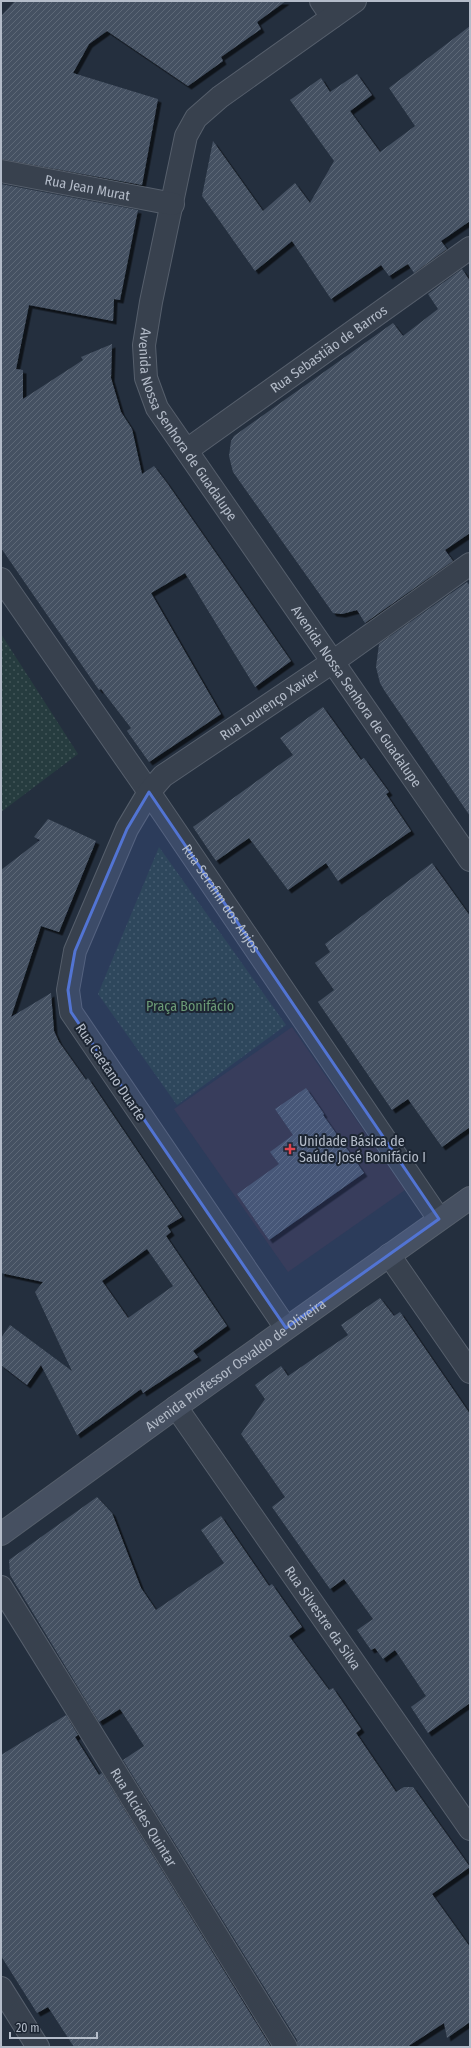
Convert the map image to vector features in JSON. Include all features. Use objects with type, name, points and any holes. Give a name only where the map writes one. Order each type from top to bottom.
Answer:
[{"type":"street","name":"Avenida Nossa Senhora de Guadalupe","points":[[355,1],[326,9],[196,118],[186,136],[173,204],[151,302],[144,346],[145,371],[146,378],[157,408],[334,661],[470,860]]},
{"type":"street","name":"Rua Jean Murat","points":[[1,171],[173,204]]},
{"type":"street","name":"Rua Sebastião de Barros","points":[[187,450],[470,248]]},
{"type":"street","name":"Rua Lourenço Xavier","points":[[149,792],[163,776],[334,661],[470,564]]},
{"type":"street","name":"Rua Serafim dos Anjos","points":[[1,579],[149,792],[439,1219]]},
{"type":"street","name":"Rua Caetano Duarte","points":[[149,792],[127,829],[75,951],[68,990],[71,1012],[286,1328]]},
{"type":"street","name":"Avenida Professor Osvaldo de Oliveira","points":[[1,1534],[286,1328],[470,1198]]},
{"type":"street","points":[[389,1255],[470,1372]]},
{"type":"street","name":"Rua Silvestre da Silva","points":[[176,1407],[470,1829]]},
{"type":"street","name":"Rua Alcides Quintar","points":[[1,1588],[286,2047]]},
{"type":"street","points":[[1,1988],[38,2047]]},
{"type":"highlighted area","points":[[149,792],[439,1219],[286,1328],[71,1012],[68,990],[75,951],[127,829]]},
{"type":"shaded area","name":"Unidade Básica de Saúde José Bonifácio I","points":[[292,1027],[405,1190],[288,1272],[174,1109]]},
{"type":"green space","points":[[1,634],[78,754],[1,812]]},
{"type":"green space","name":"Praça Bonifácio","points":[[159,847],[286,1025],[177,1105],[98,994]]},
{"type":"building","points":[[15,1],[286,1],[257,22],[261,29],[221,57],[223,61],[188,86],[107,31],[89,44],[73,73],[158,99],[142,185],[1,159],[1,16]]},
{"type":"building","points":[[470,26],[470,221],[441,241],[447,249],[414,273],[408,264],[389,276],[381,265],[331,299],[292,241],[255,271],[202,196],[213,141],[263,211],[295,183],[310,203],[334,161],[290,100],[321,78],[330,92],[357,74],[372,95],[350,111],[380,152],[415,126],[389,88]]},
{"type":"building","points":[[1,184],[138,210],[120,300],[114,299],[113,321],[29,305],[16,369],[23,370],[23,399],[83,360],[81,357],[112,344],[111,378],[121,412],[132,429],[142,474],[154,466],[291,661],[255,687],[185,573],[151,593],[221,714],[149,762],[127,731],[131,728],[101,689],[99,690],[1,548]]},
{"type":"building","points":[[462,269],[470,281],[470,533],[445,550],[453,561],[365,623],[357,610],[342,614],[333,613],[233,472],[229,456],[231,441],[234,436],[393,323],[403,336],[438,309],[428,294]]},
{"type":"building","points":[[467,582],[470,586],[470,816],[384,690],[380,683],[376,667],[379,644]]},
{"type":"building","points":[[323,707],[361,760],[364,758],[389,792],[386,794],[411,831],[338,881],[326,863],[288,890],[249,838],[216,861],[193,827],[293,755],[280,738]]},
{"type":"building","points":[[48,819],[96,841],[59,932],[41,926],[11,1017],[51,993],[54,1031],[59,1042],[86,1080],[88,1078],[182,1217],[167,1226],[171,1232],[166,1236],[227,1326],[193,1351],[198,1357],[143,1393],[141,1389],[77,1435],[41,1365],[27,1385],[1,1365],[1,1338],[10,1325],[72,1371],[35,1292],[43,1282],[1,1273],[1,870],[40,840],[34,837]],"holes":[[[147,1249],[173,1286],[128,1318],[102,1281]]]},
{"type":"building","points":[[432,863],[470,916],[470,1127],[442,1147],[408,1099],[392,1110],[318,1002],[334,990],[315,963],[330,952],[325,944]]},
{"type":"building","points":[[306,1088],[364,1173],[269,1240],[237,1194],[279,1164],[270,1152],[293,1135],[275,1109]]},
{"type":"building","points":[[380,1298],[394,1316],[400,1312],[470,1414],[470,1703],[428,1733],[411,1707],[426,1696],[395,1650],[383,1659],[375,1648],[371,1650],[357,1630],[373,1619],[344,1579],[330,1589],[272,1507],[285,1497],[241,1434],[265,1399],[255,1385],[281,1366],[288,1376],[348,1335],[341,1325]]},
{"type":"building","points":[[97,1497],[112,1513],[141,1588],[156,1610],[224,1563],[201,1530],[221,1516],[269,1586],[272,1584],[302,1627],[289,1636],[329,1690],[333,1688],[361,1729],[356,1733],[396,1792],[404,1787],[413,1787],[470,1867],[432,1894],[470,1947],[470,2022],[447,2038],[444,2023],[407,2047],[298,2047],[297,2040],[123,1760],[144,1746],[120,1709],[99,1722],[10,1575],[9,1560]]},
{"type":"building","points":[[66,1715],[78,1735],[75,1737],[99,1775],[102,1773],[271,2047],[74,2047],[48,2007],[37,2013],[1,1956],[1,1755]]},
{"type":"place","name":"Unidade Básica de Saúde José Bonifácio I","points":[[290,1149]]}]
